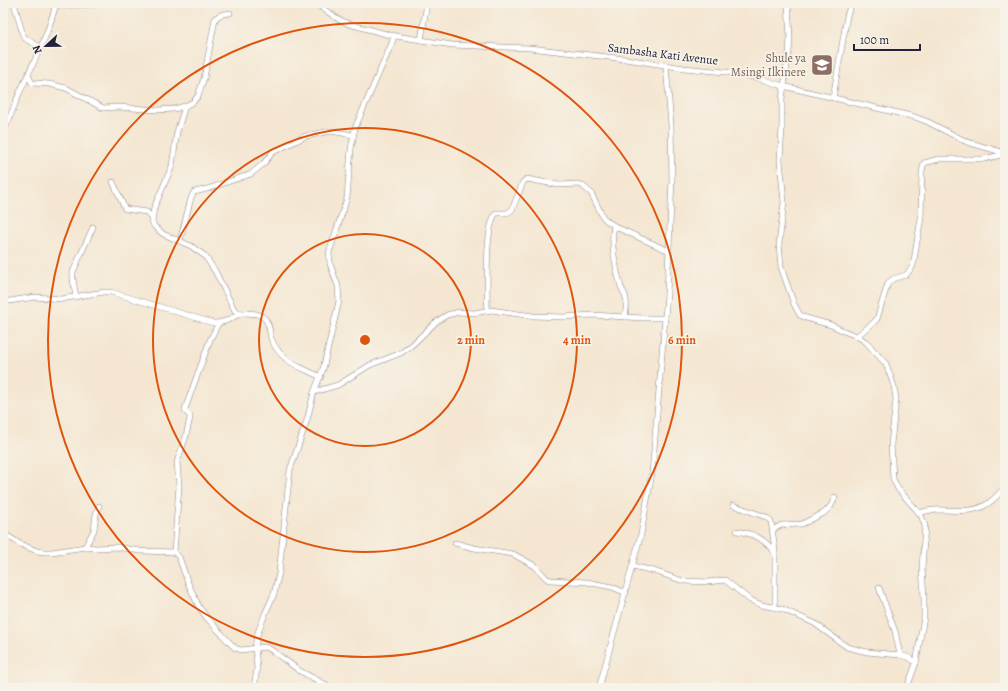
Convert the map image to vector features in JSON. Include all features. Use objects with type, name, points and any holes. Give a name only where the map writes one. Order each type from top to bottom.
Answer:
[{"type":"street","points":[[14,3],[23,35],[26,39],[40,47]]},
{"type":"street","name":"Sambasha Kati Avenue","points":[[315,3],[338,20],[394,36],[458,46],[530,48],[745,75],[783,86],[915,117],[968,142],[1005,154]]},
{"type":"street","points":[[421,40],[427,3]]},
{"type":"street","points":[[788,3],[790,38],[783,86],[780,160],[784,202],[779,244],[781,267],[794,304],[800,315],[831,325],[857,336],[866,342],[882,359],[890,374],[896,392],[890,444],[893,479],[898,489],[919,512],[925,526],[922,568],[924,617],[916,663],[907,688]]},
{"type":"street","points":[[833,98],[847,16],[851,3]]},
{"type":"street","points":[[3,132],[52,19],[56,4],[95,4]]},
{"type":"street","points":[[28,75],[32,83],[49,84],[66,88],[103,108],[119,107],[157,110],[174,109],[186,106],[193,102],[198,96],[204,78],[216,19],[222,14],[230,13]]},
{"type":"street","points":[[254,688],[257,662],[255,648],[257,635],[277,586],[290,470],[307,420],[314,392],[321,377],[339,297],[338,286],[330,264],[329,253],[347,198],[353,134],[392,44],[394,36]]},
{"type":"street","points":[[599,688],[641,534],[652,473],[656,436],[661,352],[665,318],[672,179],[671,125],[666,66]]},
{"type":"street","points":[[186,106],[177,132],[172,166],[154,208],[152,218],[154,226],[163,234],[191,246],[205,256],[218,276],[233,309],[241,313],[256,314],[263,317],[268,321],[273,344],[284,359],[299,368],[321,377]]},
{"type":"street","points":[[180,241],[194,192],[251,174],[263,164],[273,152],[306,136],[331,131],[353,134]]},
{"type":"street","points":[[857,336],[877,318],[888,283],[893,279],[906,275],[913,266],[921,218],[922,171],[924,163],[939,158],[974,159],[1005,154]]},
{"type":"street","points":[[486,310],[488,246],[493,218],[496,213],[507,213],[512,210],[524,180],[527,179],[559,186],[583,186],[591,193],[607,221],[614,226],[669,251]]},
{"type":"street","points":[[113,182],[125,209],[147,212],[152,218]]},
{"type":"street","points":[[614,226],[613,234],[616,262],[627,307],[625,317]]},
{"type":"street","points":[[76,297],[75,285],[72,280],[93,227]]},
{"type":"street","points":[[3,302],[36,297],[61,299],[111,292],[218,324],[241,313]]},
{"type":"street","points":[[314,392],[338,385],[370,365],[401,353],[412,345],[436,322],[447,315],[459,312],[474,313],[486,310],[533,316],[563,317],[594,315],[665,318]]},
{"type":"street","points":[[174,552],[179,486],[177,471],[178,462],[190,418],[185,409],[210,340],[218,324]]},
{"type":"street","points":[[919,512],[933,509],[968,511],[976,509],[990,502],[1005,487]]},
{"type":"street","points":[[773,530],[781,525],[802,524],[824,513],[831,506],[835,497]]},
{"type":"street","points":[[733,505],[766,517],[771,522],[775,554],[775,606]]},
{"type":"street","points":[[85,547],[94,530],[96,514],[99,506]]},
{"type":"street","points":[[737,531],[757,536],[762,539],[769,545],[775,554]]},
{"type":"street","points":[[3,533],[20,544],[38,551],[52,552],[85,547],[117,547],[140,551],[174,552],[180,558],[199,607],[212,624],[238,650],[265,647],[270,649],[300,671],[332,688]]},
{"type":"street","points":[[455,543],[474,548],[513,554],[535,566],[548,579],[551,580],[587,582],[612,587],[626,593]]},
{"type":"street","points":[[633,566],[683,580],[708,582],[725,580],[750,600],[762,605],[775,606],[814,623],[847,647],[867,652],[900,654],[910,658],[916,663]]},
{"type":"street","points":[[879,588],[895,631],[900,654]]},
{"type":"place","name":"Shule ya Msingi Ilkinere","points":[[822,65]]}]
